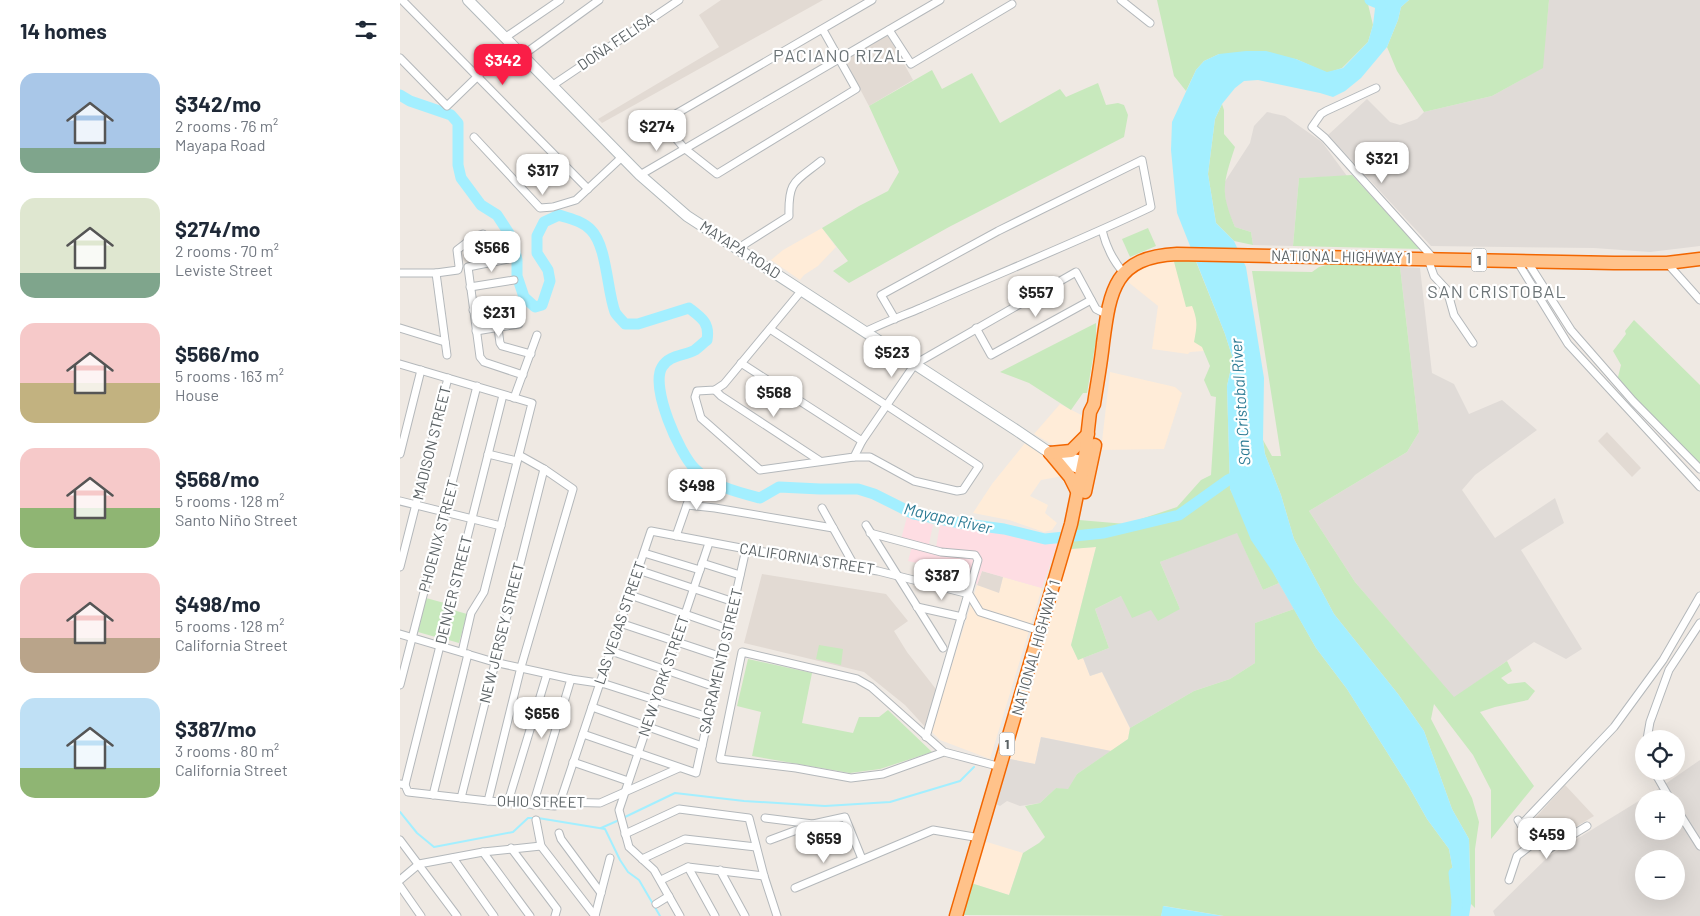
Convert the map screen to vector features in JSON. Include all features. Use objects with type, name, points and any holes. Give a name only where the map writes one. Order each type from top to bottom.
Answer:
[{"type":"highway","name":"NATIONAL HIGHWAY 1","points":[[956,916],[1064,550],[1077,491],[1087,466],[1090,412],[1094,404],[1106,314],[1112,293],[1124,273],[1138,262],[1146,259],[1159,255],[1178,254],[1666,263],[1700,259]]},
{"type":"highway","name":"NATIONAL HIGHWAY 1","points":[[1071,524],[1080,511],[1098,414],[1094,404]]},
{"type":"highway","points":[[1050,453],[1071,451],[1088,434]]},
{"type":"highway","points":[[1050,453],[1070,477],[1077,491]]},
{"type":"main road","name":"MAYAPA ROAD","points":[[474,2],[640,175],[687,216],[1069,466],[1087,466]]},
{"type":"street","points":[[402,0],[588,189]]},
{"type":"street","points":[[400,58],[447,106],[478,76],[509,40],[560,0]]},
{"type":"street","points":[[523,55],[599,0]]},
{"type":"street","name":"DOÑA FELISA","points":[[553,85],[679,0]]},
{"type":"street","points":[[823,30],[856,89],[717,174],[684,148],[662,122],[872,0]]},
{"type":"street","points":[[640,175],[940,0]]},
{"type":"street","points":[[1121,0],[1150,22]]},
{"type":"street","points":[[889,30],[911,64],[1012,4]]},
{"type":"street","points":[[1376,88],[1320,114],[1312,127],[1325,138],[1431,259],[1434,276],[1447,290],[1454,315],[1474,343]]},
{"type":"street","points":[[474,137],[540,208],[554,207],[576,200],[622,156]]},
{"type":"street","points":[[865,332],[1102,230],[1150,207],[1142,160],[998,231],[881,295],[895,319]]},
{"type":"street","points":[[737,249],[789,216],[790,192],[793,183],[822,161]]},
{"type":"street","points":[[1102,230],[1109,252],[1117,266],[1124,273]]},
{"type":"street","points":[[400,273],[436,273],[458,270],[457,250],[474,237],[482,234]]},
{"type":"street","points":[[508,259],[468,267],[470,287],[480,357],[484,362],[523,375]]},
{"type":"street","points":[[1522,261],[1571,330],[1633,401],[1700,469]]},
{"type":"street","points":[[1522,261],[1568,344],[1700,487]]},
{"type":"street","points":[[1666,263],[1700,300]]},
{"type":"street","points":[[854,457],[862,441],[915,364],[976,328],[1076,272],[1096,309],[1106,314]]},
{"type":"street","points":[[436,273],[447,355]]},
{"type":"street","points":[[470,287],[514,280]]},
{"type":"street","points":[[770,329],[979,466],[963,490],[957,491],[914,482],[870,457],[820,461],[760,470],[701,418],[695,397],[697,391],[715,390],[724,384],[802,290]]},
{"type":"street","points":[[976,328],[992,355],[1091,300]]},
{"type":"street","points":[[473,310],[520,303]]},
{"type":"street","points":[[476,331],[519,324]]},
{"type":"street","points":[[400,328],[445,342]]},
{"type":"street","points":[[498,328],[502,346],[531,354]]},
{"type":"street","points":[[514,398],[537,335]]},
{"type":"street","points":[[741,363],[862,441]]},
{"type":"street","points":[[400,364],[532,403],[484,592],[471,613],[465,653],[433,795]]},
{"type":"street","points":[[400,454],[421,370]]},
{"type":"street","name":"MADISON STREET","points":[[400,567],[448,378]]},
{"type":"street","name":"PHOENIX STREET","points":[[400,686],[477,386]]},
{"type":"street","points":[[715,390],[721,396],[820,461]]},
{"type":"street","name":"DENVER STREET","points":[[403,785],[504,395]]},
{"type":"street","points":[[488,454],[518,458],[544,469],[573,489],[521,667],[488,801]]},
{"type":"street","name":"NEW JERSEY STREET","points":[[461,798],[544,469]]},
{"type":"street","points":[[676,536],[696,479]]},
{"type":"street","points":[[400,500],[501,526]]},
{"type":"street","points":[[687,505],[833,528]]},
{"type":"street","points":[[822,508],[855,567]]},
{"type":"street","points":[[866,525],[943,648]]},
{"type":"street","name":"CALIFORNIA STREET","points":[[651,531],[746,550],[855,567],[969,594]]},
{"type":"street","name":"LAS VEGAS STREET","points":[[560,802],[651,531]]},
{"type":"street","points":[[870,533],[941,552],[975,555],[978,560],[926,737]]},
{"type":"street","name":"NEW YORK STREET","points":[[626,834],[619,810],[709,543]]},
{"type":"street","name":"SACRAMENTO STREET","points":[[679,768],[696,773],[746,550]]},
{"type":"street","points":[[644,552],[740,575]]},
{"type":"street","points":[[638,570],[734,602]]},
{"type":"street","points":[[969,594],[980,612],[1040,631]]},
{"type":"street","points":[[630,595],[728,629]]},
{"type":"street","points":[[1587,826],[1549,849],[1535,842],[1520,823],[1614,727],[1663,660],[1700,596]]},
{"type":"street","points":[[917,607],[962,617]]},
{"type":"street","points":[[620,623],[722,657]]},
{"type":"street","points":[[1649,730],[1669,670],[1700,623]]},
{"type":"street","points":[[400,634],[494,662],[600,684],[708,717]]},
{"type":"street","points":[[611,651],[715,687]]},
{"type":"street","points":[[944,752],[883,774],[851,778],[796,768],[720,759],[742,652],[857,679],[871,687],[944,752],[1001,767]]},
{"type":"street","points":[[508,802],[547,674]]},
{"type":"street","points":[[533,804],[571,679]]},
{"type":"street","points":[[592,707],[702,746]]},
{"type":"street","points":[[583,734],[679,768]]},
{"type":"street","points":[[573,762],[628,781]]},
{"type":"street","name":"OHIO STREET","points":[[403,785],[408,792],[555,806],[560,802],[600,803],[679,768]]},
{"type":"street","points":[[680,916],[654,870],[630,847],[626,834],[684,809],[749,818],[764,876],[777,916]]},
{"type":"street","points":[[766,818],[813,824]]},
{"type":"street","points":[[770,840],[813,824],[845,818],[862,859]]},
{"type":"street","points":[[536,820],[541,846],[595,916]]},
{"type":"street","points":[[1685,822],[1700,846]]},
{"type":"street","points":[[795,888],[932,830],[980,838]]},
{"type":"street","points":[[559,833],[561,839],[601,893]]},
{"type":"street","points":[[642,859],[685,839],[756,847]]},
{"type":"street","points":[[400,840],[457,916]]},
{"type":"street","points":[[1510,880],[1517,856],[1535,842]]},
{"type":"street","points":[[400,880],[419,864],[483,852],[541,846]]},
{"type":"street","points":[[511,848],[556,912]]},
{"type":"street","points":[[483,852],[530,916]]},
{"type":"street","points":[[453,858],[494,916]]},
{"type":"street","points":[[595,916],[610,858]]},
{"type":"street","points":[[660,880],[688,867],[764,876]]},
{"type":"street","points":[[688,867],[715,916]]},
{"type":"street","points":[[720,870],[745,916]]},
{"type":"street","points":[[400,886],[421,916]]},
{"type":"street","points":[[656,904],[669,896]]},
{"type":"shaded area","points":[[721,0],[823,0],[602,123],[598,119],[719,47],[699,15]]},
{"type":"shaded area","points":[[1549,0],[1700,0],[1700,246],[1650,252],[1594,248],[1431,246],[1328,135],[1367,99],[1390,122],[1400,125],[1417,119],[1424,112],[1492,96],[1542,68]]},
{"type":"shaded area","points":[[888,35],[913,80],[869,106],[844,59]]},
{"type":"shaded area","points":[[1267,112],[1285,116],[1322,142],[1347,176],[1299,178],[1293,246],[1253,245],[1251,232],[1235,227],[1226,206],[1224,183],[1250,143],[1254,126]]},
{"type":"shaded area","points":[[822,228],[836,247],[818,266],[800,280],[771,260],[783,250]]},
{"type":"shaded area","points":[[1177,258],[1217,350],[1190,352],[1188,354],[1152,349],[1158,306],[1128,282],[1135,271],[1151,263]]},
{"type":"shaded area","points":[[1400,267],[1420,268],[1432,373],[1454,384],[1469,414],[1502,400],[1537,430],[1475,475],[1462,490],[1495,538],[1555,498],[1564,523],[1521,550],[1582,649],[1566,659],[1534,642],[1454,698],[1355,582],[1309,511],[1407,452],[1419,432]]},
{"type":"shaded area","points":[[1110,372],[1175,387],[1182,393],[1164,449],[1101,450]]},
{"type":"shaded area","points":[[1060,404],[1087,418],[1082,436],[1071,445],[1058,448],[1034,434]]},
{"type":"shaded area","points":[[1607,432],[1641,468],[1632,477],[1598,441]]},
{"type":"shaded area","points":[[1025,443],[1054,463],[1063,476],[1041,480],[1030,496],[1048,505],[1045,513],[1057,523],[1052,530],[1044,532],[1009,520],[973,513],[992,484]]},
{"type":"shaded area","points":[[907,517],[933,525],[929,544],[936,547],[940,525],[1010,532],[1057,544],[1042,588],[982,571],[977,585],[973,576],[908,561],[913,543],[901,539]]},
{"type":"shaded area","points":[[1237,532],[1263,590],[1279,583],[1294,609],[1255,623],[1255,663],[1230,679],[1194,691],[1130,728],[1102,672],[1090,676],[1083,658],[1109,648],[1095,609],[1121,596],[1151,610],[1180,609],[1160,562]]},
{"type":"shaded area","points":[[1096,547],[1071,645],[1078,660],[1083,658],[1090,676],[1102,672],[1130,728],[1128,739],[1111,751],[1041,737],[1035,764],[1010,759],[1026,698],[1071,549]]},
{"type":"shaded area","points":[[982,571],[1003,577],[999,593],[977,585]]},
{"type":"shaded area","points":[[762,574],[886,594],[908,621],[894,631],[907,652],[939,693],[928,730],[905,705],[864,672],[744,643]]},
{"type":"shaded area","points":[[1003,577],[1042,588],[990,759],[940,740],[931,731],[977,585],[999,592]]},
{"type":"shaded area","points":[[1041,737],[1111,751],[1077,774],[1068,790],[1056,788],[1040,803],[1020,806],[1007,801],[1000,806],[996,804],[1010,759],[1035,764]]},
{"type":"shaded area","points":[[1700,760],[1700,916],[1495,916],[1493,911],[1549,856],[1635,803],[1635,840],[1685,840],[1685,790],[1656,790],[1671,780],[1685,780],[1685,770]]},
{"type":"shaded area","points":[[1565,785],[1594,816],[1545,845],[1529,825]]},
{"type":"shaded area","points":[[987,842],[1023,853],[1009,895],[971,883],[983,845]]},
{"type":"green space","points":[[1157,0],[1367,0],[1373,25],[1368,42],[1342,68],[1327,73],[1296,59],[1219,54],[1204,61],[1196,70],[1186,91],[1174,76]]},
{"type":"green space","points":[[1409,0],[1549,0],[1543,68],[1492,96],[1424,112],[1397,71],[1387,47],[1401,7]]},
{"type":"green space","points":[[932,70],[942,89],[972,73],[1000,123],[1060,89],[1066,97],[1098,83],[1106,105],[1118,103],[1124,105],[1128,115],[1124,137],[949,227],[849,283],[833,271],[848,261],[822,228],[888,191],[899,172],[869,106]]},
{"type":"green space","points":[[1222,104],[1224,110],[1224,134],[1235,147],[1226,179],[1225,196],[1235,227],[1251,232],[1253,245],[1234,241],[1216,223],[1208,174],[1215,119]]},
{"type":"green space","points":[[1352,175],[1420,249],[1293,246],[1299,178]]},
{"type":"green space","points":[[1148,228],[1156,246],[1130,257],[1122,239]]},
{"type":"green space","points":[[1173,258],[1195,259],[1225,334],[1233,359],[1227,386],[1230,489],[1279,583],[1263,590],[1237,533],[1160,562],[1180,609],[1158,621],[1151,610],[1132,618],[1121,596],[1095,609],[1109,648],[1078,660],[1071,645],[1096,547],[1071,549],[1079,520],[1126,524],[1177,507],[1201,480],[1211,475],[1216,397],[1211,396],[1204,380],[1210,366],[1202,347],[1194,342],[1195,316],[1192,306],[1186,307]]},
{"type":"green space","points":[[1337,262],[1400,267],[1419,432],[1407,452],[1309,511],[1355,582],[1454,697],[1507,661],[1512,671],[1501,678],[1508,684],[1525,682],[1535,691],[1528,700],[1480,712],[1534,786],[1491,839],[1491,790],[1473,755],[1434,704],[1431,719],[1472,798],[1479,822],[1475,849],[1475,908],[1471,904],[1469,839],[1452,809],[1424,731],[1398,694],[1334,614],[1294,539],[1281,495],[1265,454],[1263,440],[1272,456],[1281,456],[1252,271],[1312,272],[1319,267]]},
{"type":"green space","points":[[1634,320],[1700,385],[1700,466],[1617,381],[1621,365],[1613,351]]},
{"type":"green space","points":[[1096,323],[1096,340],[1087,393],[1083,393],[1071,410],[1029,383],[1000,372]]},
{"type":"green space","points":[[426,598],[448,604],[439,638],[418,632]]},
{"type":"green space","points":[[1294,609],[1316,648],[1347,689],[1427,819],[1449,849],[1460,910],[1459,916],[1224,916],[1164,906],[1161,916],[963,915],[971,883],[1009,895],[1023,853],[1045,837],[1025,806],[1040,803],[1056,788],[1068,789],[1077,774],[1128,739],[1130,728],[1194,691],[1230,679],[1255,663],[1255,623]]},
{"type":"green space","points":[[453,610],[467,614],[459,643],[445,639]]},
{"type":"green space","points":[[819,645],[843,649],[841,665],[816,659]]},
{"type":"green space","points":[[748,659],[812,673],[802,723],[853,733],[859,717],[879,717],[888,710],[932,752],[880,769],[850,773],[752,756],[761,712],[737,706]]},
{"type":"water","points":[[1376,0],[1409,0],[1401,7],[1387,47],[1361,78],[1345,91],[1333,97],[1258,80],[1244,81],[1235,88],[1222,104],[1215,119],[1208,174],[1216,223],[1234,241],[1246,267],[1264,378],[1263,440],[1265,454],[1281,495],[1294,539],[1334,614],[1398,694],[1424,731],[1452,809],[1469,839],[1471,904],[1469,916],[1459,916],[1460,910],[1449,849],[1427,819],[1347,689],[1316,648],[1272,571],[1251,540],[1230,489],[1227,386],[1233,359],[1177,213],[1171,150],[1172,122],[1196,70],[1204,61],[1219,54],[1266,51],[1296,59],[1327,72],[1343,68],[1368,42],[1373,25]]},
{"type":"water","points":[[1163,906],[1223,916],[1161,916]]},
{"type":"waterway","points":[[1370,0],[1382,5]]},
{"type":"waterway","name":"Mayapa River","points":[[400,95],[410,101],[451,115],[458,123],[458,165],[461,178],[481,205],[497,215],[512,238],[517,260],[517,276],[524,297],[535,307],[542,305],[550,281],[548,270],[537,253],[537,236],[544,222],[559,215],[584,224],[596,237],[604,257],[612,303],[615,312],[625,324],[638,324],[689,308],[704,321],[708,334],[707,340],[695,350],[665,363],[659,376],[660,389],[674,435],[688,461],[702,475],[717,484],[760,498],[779,487],[858,489],[874,494],[914,514],[1004,529],[1045,539],[1104,533],[1179,515],[1228,480],[1243,473]]},
{"type":"waterway","points":[[625,817],[675,793],[744,801],[825,806],[890,802],[960,781],[974,767]]},
{"type":"waterway","points":[[400,812],[417,833],[434,847],[513,832],[528,818],[605,829],[620,860],[628,872],[639,880],[660,916]]},
{"type":"waterway","points":[[601,828],[617,821]]},
{"type":"waterway","name":"San Cristobal River","points":[[1454,873],[1457,902],[1456,916]]},
{"type":"district","name":"PACIANO RIZAL","points":[[840,56]]},
{"type":"district","name":"SAN CRISTOBAL","points":[[1497,292]]}]
